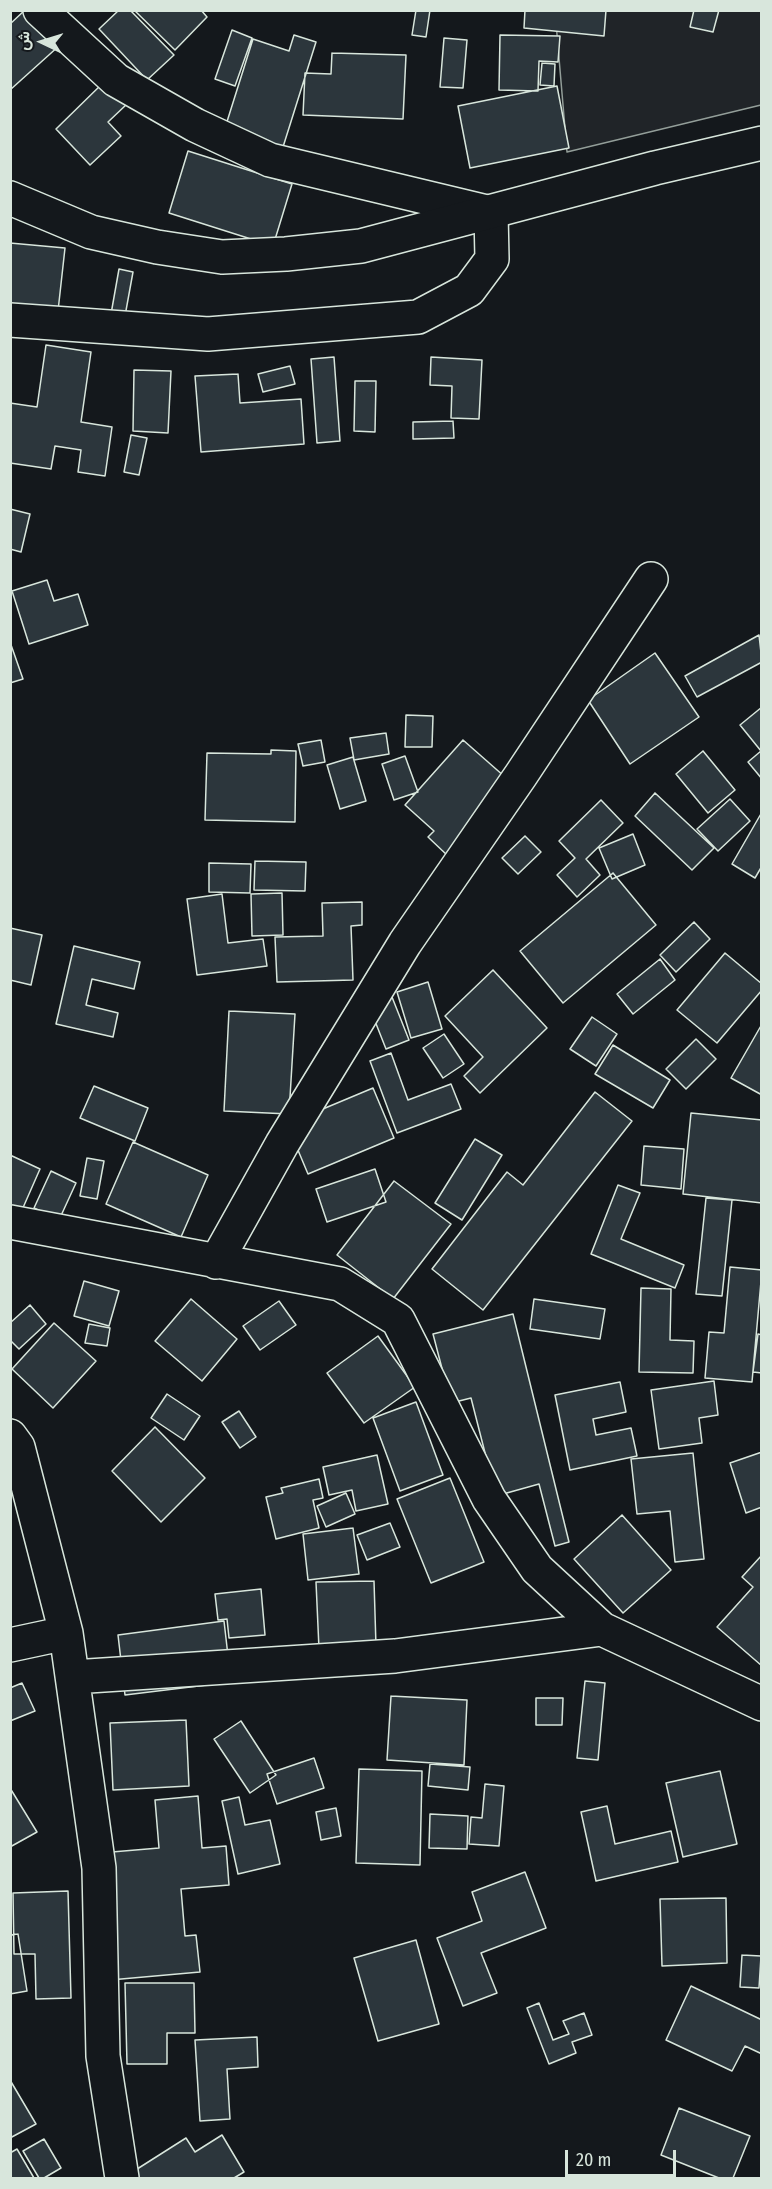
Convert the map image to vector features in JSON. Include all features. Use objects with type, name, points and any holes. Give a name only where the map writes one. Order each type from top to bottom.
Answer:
[{"type":"street","points":[[40,10],[116,80],[195,125],[270,160],[491,213]]},
{"type":"street","points":[[10,198],[91,232],[156,248],[222,257],[361,246],[655,168],[762,143]]},
{"type":"street","points":[[10,320],[208,334],[418,317],[469,290],[492,258],[491,213]]},
{"type":"street","points":[[216,1262],[282,1144],[405,943],[521,776],[651,579]]},
{"type":"street","points":[[10,1222],[340,1284],[398,1320],[489,1499],[537,1569],[602,1629],[762,1704]]},
{"type":"street","points":[[10,1436],[18,1447],[66,1633],[73,1677],[99,1868],[103,2056],[122,2178]]},
{"type":"street","points":[[73,1677],[395,1656],[602,1629]]},
{"type":"street","points":[[10,1645],[66,1633]]},
{"type":"shaded area","points":[[555,11],[761,11],[761,105],[567,152]]},
{"type":"building","points":[[25,10],[60,45],[10,90],[10,24]]},
{"type":"building","points":[[119,10],[130,10],[174,55],[147,80],[99,29]]},
{"type":"building","points":[[134,10],[201,10],[207,17],[175,50]]},
{"type":"building","points":[[416,10],[430,10],[426,37],[412,35]]},
{"type":"building","points":[[525,10],[606,10],[604,36],[524,28]]},
{"type":"building","points":[[694,10],[719,10],[713,32],[690,27]]},
{"type":"building","points":[[232,30],[252,38],[235,86],[215,79]]},
{"type":"building","points":[[294,35],[316,42],[283,147],[225,128],[253,39],[289,51]]},
{"type":"building","points":[[500,35],[560,36],[558,62],[539,61],[538,91],[499,90]]},
{"type":"building","points":[[444,38],[467,40],[463,88],[440,87]]},
{"type":"building","points":[[332,53],[406,55],[403,119],[303,115],[305,73],[331,74]]},
{"type":"building","points":[[542,63],[555,64],[554,86],[540,85]]},
{"type":"building","points":[[105,81],[127,104],[108,122],[121,136],[90,165],[56,129]]},
{"type":"building","points":[[557,86],[569,148],[470,168],[458,106]]},
{"type":"building","points":[[188,151],[292,184],[273,246],[169,213]]},
{"type":"building","points":[[10,243],[65,248],[58,311],[10,306]]},
{"type":"building","points":[[119,269],[133,272],[125,316],[111,314]]},
{"type":"building","points":[[46,345],[91,352],[81,422],[112,427],[105,476],[78,472],[81,450],[55,446],[51,469],[10,463],[10,403],[37,407]]},
{"type":"building","points":[[334,357],[340,441],[317,443],[311,359]]},
{"type":"building","points":[[431,357],[482,360],[479,419],[451,418],[452,386],[430,385]]},
{"type":"building","points":[[290,366],[295,384],[263,392],[258,374]]},
{"type":"building","points":[[134,370],[171,371],[168,433],[133,431]]},
{"type":"building","points":[[238,374],[240,403],[301,399],[304,444],[201,452],[195,376]]},
{"type":"building","points":[[355,381],[376,381],[375,432],[354,431]]},
{"type":"building","points":[[453,421],[454,438],[413,439],[413,422]]},
{"type":"building","points":[[131,435],[147,438],[139,475],[124,472]]},
{"type":"building","points":[[10,509],[30,514],[21,552],[10,549]]},
{"type":"building","points":[[47,580],[54,601],[78,594],[88,625],[29,644],[12,591]]},
{"type":"building","points":[[759,635],[762,662],[697,697],[685,676]]},
{"type":"building","points":[[10,642],[23,679],[10,683]]},
{"type":"building","points":[[655,653],[699,717],[630,764],[588,700]]},
{"type":"building","points":[[762,707],[762,779],[748,762],[761,751],[740,725]]},
{"type":"building","points":[[406,715],[433,716],[432,747],[405,747]]},
{"type":"building","points":[[386,733],[389,754],[354,760],[350,738]]},
{"type":"building","points":[[321,740],[325,762],[303,766],[298,744]]},
{"type":"building","points":[[463,740],[513,784],[448,856],[428,837],[434,831],[405,805]]},
{"type":"building","points":[[271,750],[296,751],[295,822],[205,820],[207,753],[271,754]]},
{"type":"building","points":[[703,751],[735,790],[708,813],[676,774]]},
{"type":"building","points":[[405,756],[418,792],[394,800],[382,764]]},
{"type":"building","points":[[353,757],[366,801],[340,809],[327,765]]},
{"type":"building","points":[[655,793],[714,848],[692,870],[635,816]]},
{"type":"building","points":[[730,799],[750,821],[718,851],[697,829]]},
{"type":"building","points":[[601,800],[623,823],[586,859],[600,875],[577,897],[557,875],[575,858],[559,841]]},
{"type":"building","points":[[762,812],[762,866],[755,878],[732,864]]},
{"type":"building","points":[[633,834],[645,865],[612,879],[599,848]]},
{"type":"building","points":[[525,836],[541,852],[518,874],[502,858]]},
{"type":"building","points":[[255,861],[306,862],[305,891],[254,890]]},
{"type":"building","points":[[209,863],[251,864],[250,893],[209,892]]},
{"type":"building","points":[[613,873],[656,925],[563,1003],[520,951]]},
{"type":"building","points":[[282,893],[283,935],[252,936],[251,894]]},
{"type":"building","points":[[222,894],[228,943],[263,939],[267,966],[197,975],[187,899]]},
{"type":"building","points":[[362,902],[362,925],[351,926],[353,980],[277,982],[275,937],[323,936],[322,903]]},
{"type":"building","points":[[694,922],[710,939],[676,972],[660,955]]},
{"type":"building","points":[[10,928],[42,935],[31,985],[10,980]]},
{"type":"building","points":[[74,946],[140,962],[134,989],[92,979],[86,1005],[118,1013],[113,1037],[56,1024]]},
{"type":"building","points":[[725,953],[762,984],[762,990],[717,1043],[677,1010]]},
{"type":"building","points":[[660,959],[675,980],[633,1014],[617,994]]},
{"type":"building","points":[[493,970],[547,1028],[480,1093],[464,1076],[483,1057],[445,1016]]},
{"type":"building","points":[[428,982],[442,1029],[411,1038],[397,992]]},
{"type":"building","points":[[392,997],[409,1040],[386,1049],[369,1006]]},
{"type":"building","points":[[229,1011],[295,1014],[289,1114],[224,1111]]},
{"type":"building","points":[[592,1017],[617,1034],[596,1066],[570,1049]]},
{"type":"building","points":[[762,1024],[762,1095],[731,1078]]},
{"type":"building","points":[[444,1034],[464,1064],[443,1078],[423,1048]]},
{"type":"building","points":[[696,1039],[716,1059],[686,1089],[666,1069]]},
{"type":"building","points":[[613,1045],[670,1080],[653,1108],[595,1074]]},
{"type":"building","points":[[391,1053],[408,1100],[451,1084],[461,1109],[397,1133],[370,1061]]},
{"type":"building","points":[[94,1086],[148,1108],[135,1141],[80,1118]]},
{"type":"building","points":[[373,1088],[394,1138],[308,1174],[287,1124]]},
{"type":"building","points":[[595,1092],[632,1121],[483,1310],[432,1269],[507,1172],[523,1185]]},
{"type":"building","points":[[691,1113],[762,1120],[762,1203],[683,1194]]},
{"type":"building","points":[[475,1139],[502,1155],[462,1220],[435,1203]]},
{"type":"building","points":[[133,1142],[208,1175],[181,1237],[106,1204]]},
{"type":"building","points":[[644,1146],[684,1149],[681,1189],[641,1185]]},
{"type":"building","points":[[10,1155],[40,1169],[22,1210],[10,1205]]},
{"type":"building","points":[[87,1158],[104,1161],[97,1199],[80,1196]]},
{"type":"building","points":[[375,1169],[386,1202],[327,1222],[316,1189]]},
{"type":"building","points":[[51,1171],[76,1183],[59,1220],[34,1208]]},
{"type":"building","points":[[394,1181],[451,1224],[393,1299],[337,1255]]},
{"type":"building","points":[[618,1185],[640,1193],[621,1239],[684,1265],[675,1288],[591,1254]]},
{"type":"building","points":[[706,1198],[732,1200],[722,1296],[696,1294]]},
{"type":"building","points":[[730,1267],[762,1270],[752,1382],[705,1378],[709,1332],[724,1333]]},
{"type":"building","points":[[84,1281],[119,1291],[109,1326],[74,1316]]},
{"type":"building","points":[[641,1288],[671,1289],[670,1340],[694,1341],[693,1373],[639,1372]]},
{"type":"building","points":[[191,1299],[237,1339],[202,1381],[155,1341]]},
{"type":"building","points":[[534,1299],[605,1309],[600,1339],[530,1329]]},
{"type":"building","points":[[279,1301],[296,1325],[260,1350],[243,1326]]},
{"type":"building","points":[[30,1305],[46,1324],[19,1349],[10,1340],[10,1323]]},
{"type":"building","points":[[513,1314],[569,1542],[555,1546],[539,1484],[496,1496],[471,1398],[451,1403],[433,1334]]},
{"type":"building","points":[[54,1323],[96,1361],[53,1408],[12,1369]]},
{"type":"building","points":[[89,1324],[110,1328],[107,1346],[85,1343]]},
{"type":"building","points":[[758,1334],[762,1335],[762,1373],[753,1372]]},
{"type":"building","points":[[378,1336],[415,1387],[364,1423],[327,1373]]},
{"type":"building","points":[[714,1381],[718,1415],[699,1418],[702,1443],[659,1449],[651,1390]]},
{"type":"building","points":[[620,1382],[626,1412],[593,1419],[596,1435],[631,1428],[637,1456],[570,1470],[555,1395]]},
{"type":"building","points":[[167,1394],[200,1416],[184,1440],[151,1418]]},
{"type":"building","points":[[416,1402],[443,1475],[400,1491],[373,1418]]},
{"type":"building","points":[[239,1411],[256,1437],[240,1448],[222,1422]]},
{"type":"building","points":[[155,1427],[205,1478],[161,1522],[112,1471]]},
{"type":"building","points":[[762,1452],[762,1507],[746,1513],[730,1463]]},
{"type":"building","points":[[693,1453],[704,1559],[675,1562],[670,1511],[637,1514],[631,1459]]},
{"type":"building","points":[[377,1455],[388,1504],[356,1511],[352,1490],[329,1495],[323,1467]]},
{"type":"building","points":[[450,1478],[484,1562],[431,1583],[397,1499]]},
{"type":"building","points":[[319,1479],[323,1498],[313,1500],[319,1528],[276,1539],[266,1497],[283,1493],[281,1488]]},
{"type":"building","points":[[346,1493],[355,1514],[326,1527],[317,1506]]},
{"type":"building","points":[[622,1515],[671,1570],[623,1613],[574,1559]]},
{"type":"building","points":[[390,1523],[400,1547],[367,1560],[357,1535]]},
{"type":"building","points":[[353,1528],[359,1574],[308,1580],[303,1534]]},
{"type":"building","points":[[762,1555],[762,1666],[717,1627],[753,1587],[742,1577]]},
{"type":"building","points":[[374,1581],[376,1646],[319,1649],[316,1582]]},
{"type":"building","points":[[261,1589],[265,1635],[229,1638],[227,1619],[218,1620],[215,1594]]},
{"type":"building","points":[[224,1621],[231,1682],[125,1695],[118,1635]]},
{"type":"building","points":[[585,1681],[605,1683],[598,1760],[577,1758]]},
{"type":"building","points":[[22,1683],[35,1711],[10,1721],[10,1688]]},
{"type":"building","points":[[391,1696],[467,1700],[464,1765],[387,1760]]},
{"type":"building","points":[[536,1698],[563,1698],[562,1725],[536,1725]]},
{"type":"building","points":[[186,1720],[189,1786],[113,1790],[110,1723]]},
{"type":"building","points":[[241,1721],[276,1775],[250,1793],[214,1739]]},
{"type":"building","points":[[314,1758],[324,1788],[277,1804],[267,1774]]},
{"type":"building","points":[[430,1764],[470,1767],[468,1790],[428,1786]]},
{"type":"building","points":[[359,1769],[422,1771],[420,1865],[356,1863]]},
{"type":"building","points":[[720,1771],[737,1844],[683,1857],[666,1783]]},
{"type":"building","points":[[485,1784],[504,1786],[499,1846],[469,1844],[471,1817],[482,1818]]},
{"type":"building","points":[[10,1788],[37,1832],[10,1847]]},
{"type":"building","points":[[198,1796],[202,1848],[226,1846],[229,1885],[181,1889],[185,1936],[196,1935],[200,1972],[110,1980],[100,1853],[159,1848],[155,1800]]},
{"type":"building","points":[[239,1797],[245,1825],[270,1820],[280,1864],[238,1874],[222,1801]]},
{"type":"building","points":[[607,1806],[615,1844],[671,1831],[678,1862],[596,1881],[581,1812]]},
{"type":"building","points":[[336,1808],[341,1836],[321,1840],[316,1812]]},
{"type":"building","points":[[430,1814],[468,1816],[467,1849],[429,1848]]},
{"type":"building","points":[[525,1872],[546,1928],[481,1953],[497,1993],[463,2006],[437,1938],[482,1921],[472,1892]]},
{"type":"building","points":[[68,1891],[71,1998],[36,1999],[35,1954],[14,1954],[13,1893]]},
{"type":"building","points":[[726,1898],[727,1963],[662,1966],[660,1899]]},
{"type":"building","points":[[18,1934],[27,1991],[10,1994],[10,1935]]},
{"type":"building","points":[[416,1940],[439,2024],[378,2041],[354,1958]]},
{"type":"building","points":[[742,1955],[761,1956],[759,1988],[740,1987]]},
{"type":"building","points":[[125,1983],[194,1983],[195,2033],[167,2033],[167,2064],[127,2064]]},
{"type":"building","points":[[691,1986],[762,2020],[762,2054],[745,2046],[732,2071],[666,2040]]},
{"type":"building","points":[[539,2003],[553,2040],[569,2034],[563,2021],[584,2013],[592,2035],[572,2042],[576,2053],[549,2064],[527,2008]]},
{"type":"building","points":[[257,2037],[258,2067],[227,2069],[230,2119],[200,2121],[195,2040]]},
{"type":"building","points":[[10,2080],[36,2124],[10,2138]]},
{"type":"building","points":[[679,2108],[750,2136],[733,2178],[719,2178],[661,2155]]},
{"type":"building","points":[[222,2135],[244,2172],[234,2178],[139,2178],[134,2171],[186,2138],[195,2152]]},
{"type":"building","points":[[44,2139],[61,2168],[44,2178],[39,2178],[23,2151]]},
{"type":"building","points":[[17,2149],[34,2178],[10,2178],[10,2153]]}]
